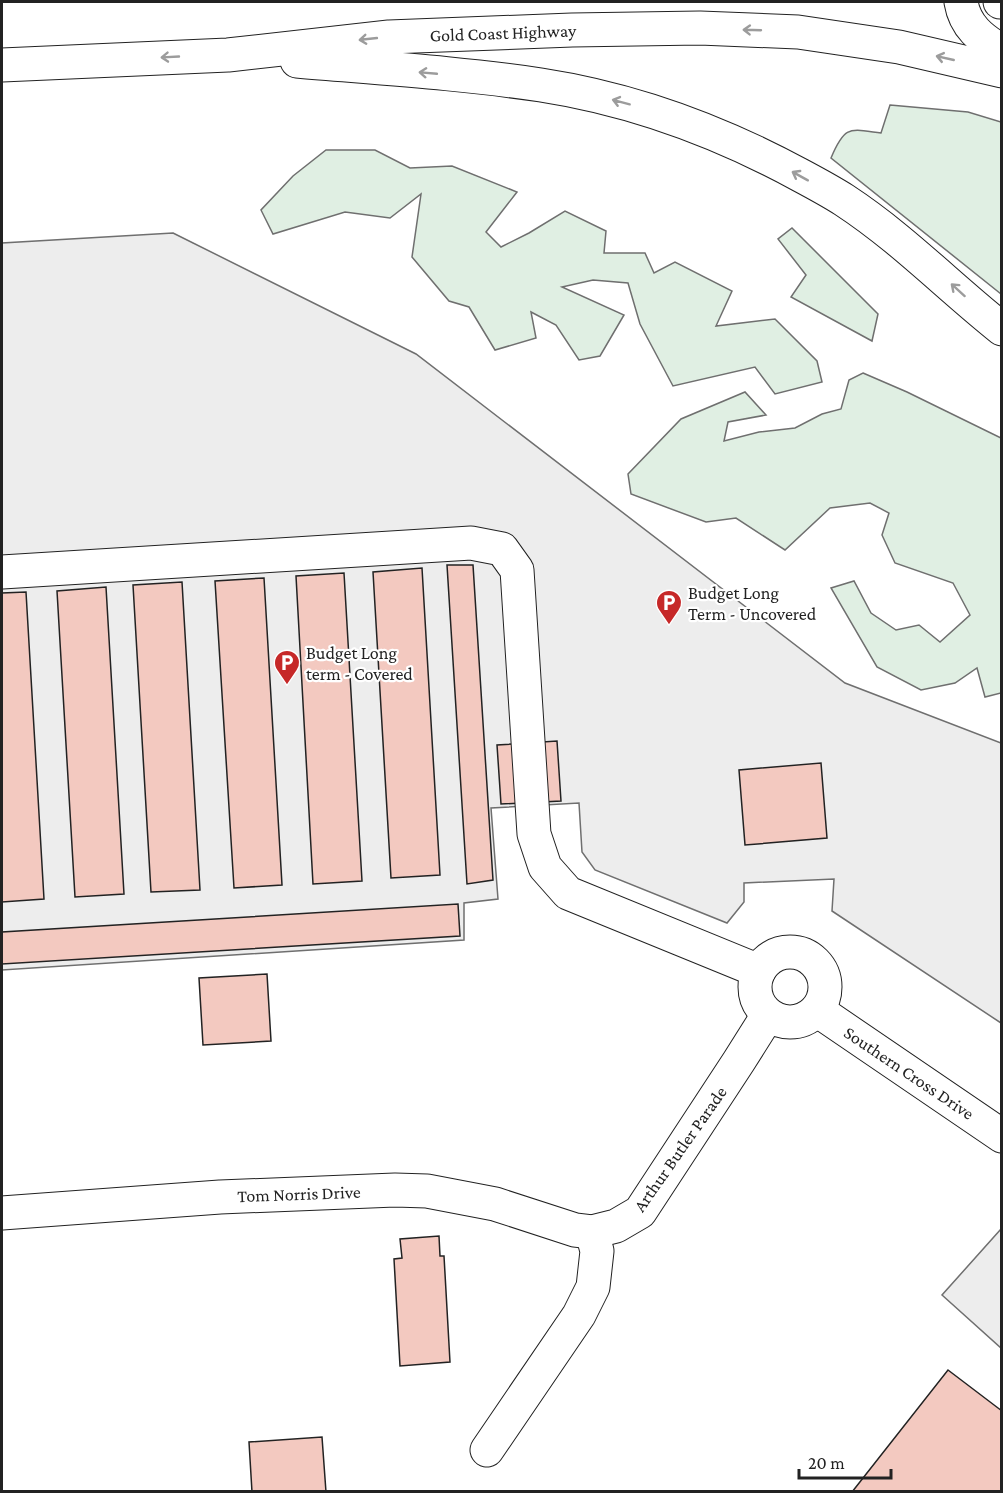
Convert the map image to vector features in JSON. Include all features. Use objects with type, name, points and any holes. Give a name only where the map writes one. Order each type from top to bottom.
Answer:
[{"type":"main road","points":[[961,2],[967,21],[978,35],[1002,51]]},
{"type":"main road","name":"Gold Coast Highway","points":[[2,65],[228,55],[388,37],[561,30],[700,28],[821,35],[899,47],[1002,71]]},
{"type":"main road","points":[[228,55],[488,78],[542,85],[594,95],[650,110],[703,128],[759,153],[843,199],[893,235],[1002,329]]},
{"type":"main road","points":[[2,572],[471,543],[502,549],[517,570],[534,834],[545,867],[568,893],[759,971]]},
{"type":"main road","points":[[794,952],[804,955],[820,969],[826,990],[823,1001],[817,1010],[799,1022],[788,1023],[777,1020],[760,1006],[756,994],[759,971],[773,957],[783,953],[794,952]]},
{"type":"main road","name":"Southern Cross Drive","points":[[817,1010],[1002,1136]]},
{"type":"main road","name":"Arthur Butler Parade","points":[[592,1232],[616,1227],[640,1212],[740,1061],[768,1014]]},
{"type":"main road","name":"Tom Norris Drive","points":[[2,1213],[220,1197],[406,1190],[427,1191],[495,1204],[575,1230],[592,1232]]},
{"type":"main road","points":[[487,1450],[579,1315],[593,1287],[597,1251],[592,1232]]},
{"type":"green space","points":[[890,105],[968,112],[1001,122],[1001,294],[831,158],[840,140],[849,132],[855,130],[881,133]]},
{"type":"green space","points":[[326,150],[375,150],[410,168],[452,166],[517,192],[486,232],[501,247],[565,211],[606,231],[604,253],[645,253],[654,273],[675,262],[732,291],[716,326],[775,319],[817,361],[822,382],[775,394],[755,367],[673,386],[640,324],[628,283],[593,280],[562,287],[624,315],[600,356],[579,360],[556,325],[531,312],[536,338],[495,350],[469,307],[449,301],[412,257],[421,194],[390,218],[345,212],[273,234],[261,210],[293,176]]},
{"type":"green space","points":[[792,228],[878,314],[872,341],[791,297],[806,275],[778,239]]},
{"type":"green space","points":[[863,373],[1001,438],[1001,693],[985,697],[977,668],[955,683],[921,690],[877,667],[831,588],[854,581],[871,613],[896,630],[919,625],[940,642],[970,615],[953,583],[895,563],[882,535],[889,513],[870,503],[830,508],[785,550],[736,518],[706,522],[631,494],[628,474],[681,419],[745,392],[766,415],[728,422],[724,441],[759,432],[795,428],[822,414],[841,409],[849,380]]},
{"type":"shaded area","points":[[173,233],[416,354],[845,683],[1001,743],[1001,1023],[832,911],[834,879],[744,883],[744,902],[727,923],[595,870],[582,852],[579,803],[491,808],[498,899],[464,903],[464,940],[2,970],[2,243]]},
{"type":"shaded area","points":[[1001,1229],[1001,1348],[942,1295]]},
{"type":"building","points":[[447,565],[473,565],[493,880],[467,884]]},
{"type":"building","points":[[422,568],[440,875],[391,878],[373,572]]},
{"type":"building","points":[[344,573],[362,881],[313,884],[296,576]]},
{"type":"building","points":[[264,578],[282,885],[234,888],[215,581]]},
{"type":"building","points":[[182,582],[200,890],[151,892],[133,585]]},
{"type":"building","points":[[106,587],[124,894],[75,897],[57,591]]},
{"type":"building","points":[[26,592],[44,899],[2,902],[2,593]]},
{"type":"building","points":[[557,741],[561,801],[501,804],[497,745]]},
{"type":"building","points":[[821,763],[827,838],[745,845],[739,770]]},
{"type":"building","points":[[458,904],[460,936],[2,964],[2,932]]},
{"type":"building","points":[[267,974],[271,1041],[203,1045],[199,978]]},
{"type":"building","points":[[439,1236],[440,1256],[444,1256],[450,1362],[400,1366],[394,1259],[402,1258],[400,1239]]},
{"type":"building","points":[[948,1370],[1002,1411],[1002,1492],[852,1492]]},
{"type":"building","points":[[322,1437],[326,1492],[252,1492],[249,1442]]},
{"type":"place","name":"Budget Long Term - Uncovered","points":[[669,626]]},
{"type":"place","name":"Budget Long term - Covered","points":[[287,686]]}]
